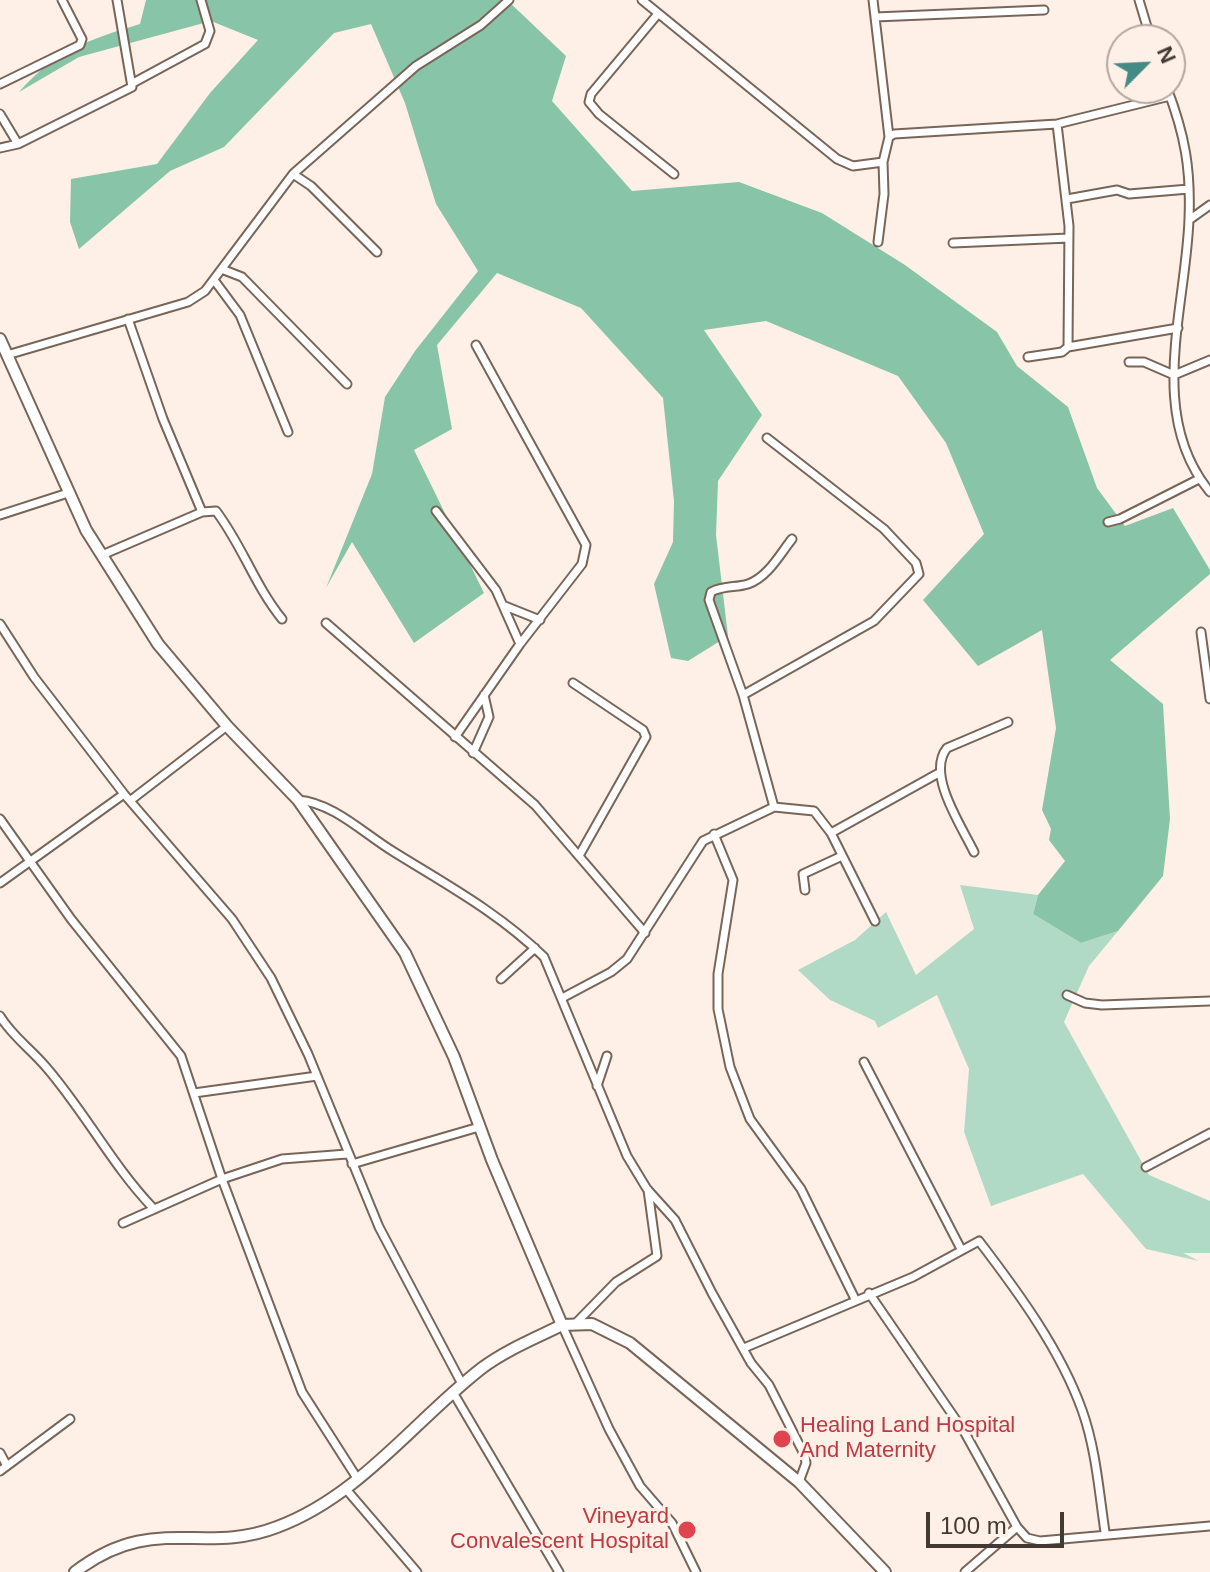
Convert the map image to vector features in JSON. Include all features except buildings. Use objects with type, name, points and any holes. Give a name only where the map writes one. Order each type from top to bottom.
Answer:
[{"type":"street","points":[[0,84],[80,45],[82,39],[62,0]]},
{"type":"street","points":[[117,0],[133,83]]},
{"type":"street","points":[[0,148],[18,144],[127,92],[133,83],[205,44],[210,31],[201,0]]},
{"type":"street","points":[[7,355],[188,302],[224,270],[293,174],[416,66],[481,25],[509,0]]},
{"type":"street","points":[[642,0],[837,159],[853,166],[883,162]]},
{"type":"street","points":[[873,0],[889,137],[883,162],[884,194],[878,242]]},
{"type":"street","points":[[1139,0],[1146,24]]},
{"type":"street","points":[[875,17],[1044,10]]},
{"type":"street","points":[[657,15],[591,94],[589,102],[599,114],[674,174]]},
{"type":"street","points":[[889,137],[904,132],[1057,124],[1127,104]]},
{"type":"street","points":[[1174,104],[1186,137],[1189,220],[1173,393],[1179,429],[1199,479],[1210,492]]},
{"type":"street","points":[[0,114],[18,144]]},
{"type":"street","points":[[1057,124],[1069,238],[1068,347]]},
{"type":"street","points":[[293,174],[311,186],[377,252]]},
{"type":"street","points":[[1067,199],[1117,190],[1129,194],[1189,189]]},
{"type":"street","points":[[1189,220],[1210,205]]},
{"type":"street","points":[[953,243],[1069,238]]},
{"type":"street","points":[[224,270],[242,277],[347,384]]},
{"type":"street","points":[[214,280],[240,315],[288,432]]},
{"type":"street","points":[[128,319],[163,419],[202,512]]},
{"type":"street","points":[[1028,357],[1178,328]]},
{"type":"street","points":[[0,339],[68,493],[102,555],[158,644],[227,726],[298,800],[405,953],[454,1057],[479,1127],[583,1377],[640,1486],[672,1523],[696,1572]]},
{"type":"street","points":[[455,737],[520,644],[582,564],[585,553],[584,536],[551,484],[539,455],[476,345]]},
{"type":"street","points":[[1129,362],[1144,362],[1174,375],[1210,360]]},
{"type":"street","points":[[743,695],[874,621],[919,574],[916,563],[884,529],[767,438]]},
{"type":"street","points":[[1108,522],[1199,479]]},
{"type":"street","points":[[0,515],[68,493]]},
{"type":"street","points":[[102,555],[202,512],[216,511],[253,569],[263,595],[282,619]]},
{"type":"street","points":[[436,511],[505,606],[520,644]]},
{"type":"street","points":[[774,807],[743,695],[710,606],[711,592],[753,582],[764,574],[792,539]]},
{"type":"street","points":[[505,606],[540,620]]},
{"type":"street","points":[[326,623],[535,805],[645,933]]},
{"type":"street","points":[[0,624],[34,677],[250,944],[271,978],[317,1076],[379,1227],[462,1384]]},
{"type":"street","points":[[1201,632],[1210,699]]},
{"type":"street","points":[[573,683],[643,730],[646,737],[580,854]]},
{"type":"street","points":[[473,753],[489,717],[484,695]]},
{"type":"street","points":[[974,852],[937,774],[941,756],[947,748],[1008,722]]},
{"type":"street","points":[[0,883],[30,859],[128,797],[227,726]]},
{"type":"street","points":[[831,833],[937,774]]},
{"type":"street","points":[[298,800],[322,804],[393,852],[436,875],[521,934],[554,973],[621,1145],[647,1189],[675,1220],[744,1348],[769,1385],[805,1456],[805,1470],[799,1482]]},
{"type":"street","points":[[564,997],[611,972],[627,959],[694,851],[714,834],[774,807],[814,811],[831,833],[875,921]]},
{"type":"street","points":[[0,819],[71,919],[181,1056],[222,1179],[302,1392],[357,1478]]},
{"type":"street","points":[[714,834],[733,880],[718,974],[718,1009],[730,1067],[750,1119],[801,1189],[855,1299]]},
{"type":"street","points":[[805,890],[803,874],[842,856]]},
{"type":"street","points":[[501,979],[535,948]]},
{"type":"street","points":[[1067,995],[1085,1003],[1102,1005],[1210,1001]]},
{"type":"street","points":[[0,1016],[8,1029],[46,1067],[132,1186],[153,1208]]},
{"type":"street","points":[[597,1086],[607,1056]]},
{"type":"street","points":[[864,1062],[961,1249]]},
{"type":"street","points":[[194,1093],[317,1076]]},
{"type":"street","points":[[352,1164],[479,1127]]},
{"type":"street","points":[[1146,1167],[1210,1133]]},
{"type":"street","points":[[123,1223],[222,1179],[282,1159],[347,1154]]},
{"type":"street","points":[[576,1323],[616,1282],[657,1256],[647,1189]]},
{"type":"street","points":[[744,1348],[913,1277],[979,1241],[1066,1374],[1091,1444],[1105,1532]]},
{"type":"street","points":[[869,1293],[965,1433],[1017,1527],[1027,1538],[1040,1541],[1105,1532],[1210,1526]]},
{"type":"street","points":[[75,1572],[125,1542],[146,1538],[251,1534],[297,1519],[345,1488],[462,1384],[500,1356],[562,1325],[576,1323],[608,1330],[630,1343],[799,1482],[885,1572]]},
{"type":"street","points":[[454,1394],[559,1572]]},
{"type":"street","points":[[0,1471],[70,1419]]},
{"type":"street","points":[[0,1453],[7,1466]]},
{"type":"street","points":[[345,1488],[417,1572]]},
{"type":"street","points":[[965,1572],[1017,1527]]},
{"type":"street","points":[[89,1561],[97,1572]]},
{"type":"green space","points":[[146,0],[507,0],[566,56],[552,101],[632,191],[739,182],[822,213],[905,265],[997,332],[1017,366],[1068,407],[1097,488],[1125,526],[1173,508],[1210,570],[1210,574],[1110,660],[1163,704],[1170,819],[1163,876],[1118,931],[1081,943],[1033,914],[1038,895],[1065,861],[1049,840],[1051,829],[1042,810],[1056,728],[1042,630],[978,666],[923,600],[984,534],[946,443],[898,376],[766,321],[704,330],[762,415],[718,481],[716,535],[728,636],[688,661],[671,658],[654,584],[673,542],[674,501],[663,398],[581,308],[497,273],[437,345],[452,429],[414,450],[484,593],[414,643],[352,542],[326,588],[372,474],[385,397],[415,351],[478,271],[436,204],[405,103],[371,24],[334,33],[224,147],[170,171],[79,249],[70,222],[71,179],[157,164],[210,93],[258,40],[211,21],[79,57],[19,92],[46,66],[74,48],[140,24]]},
{"type":"green space","points":[[960,885],[1038,895],[1033,914],[1081,943],[1118,931],[1089,966],[1064,1022],[1149,1175],[1210,1201],[1210,1253],[1183,1253],[1199,1261],[1146,1249],[1083,1174],[991,1206],[964,1132],[969,1069],[937,995],[878,1028],[875,1021],[830,1000],[798,970],[855,940],[886,912],[916,975],[974,929]]},
{"type":"place","name":"Healing Land Hospital And Maternity","points":[[782,1439]]},
{"type":"place","name":"Vineyard Convalescent Hospital","points":[[687,1530]]}]
